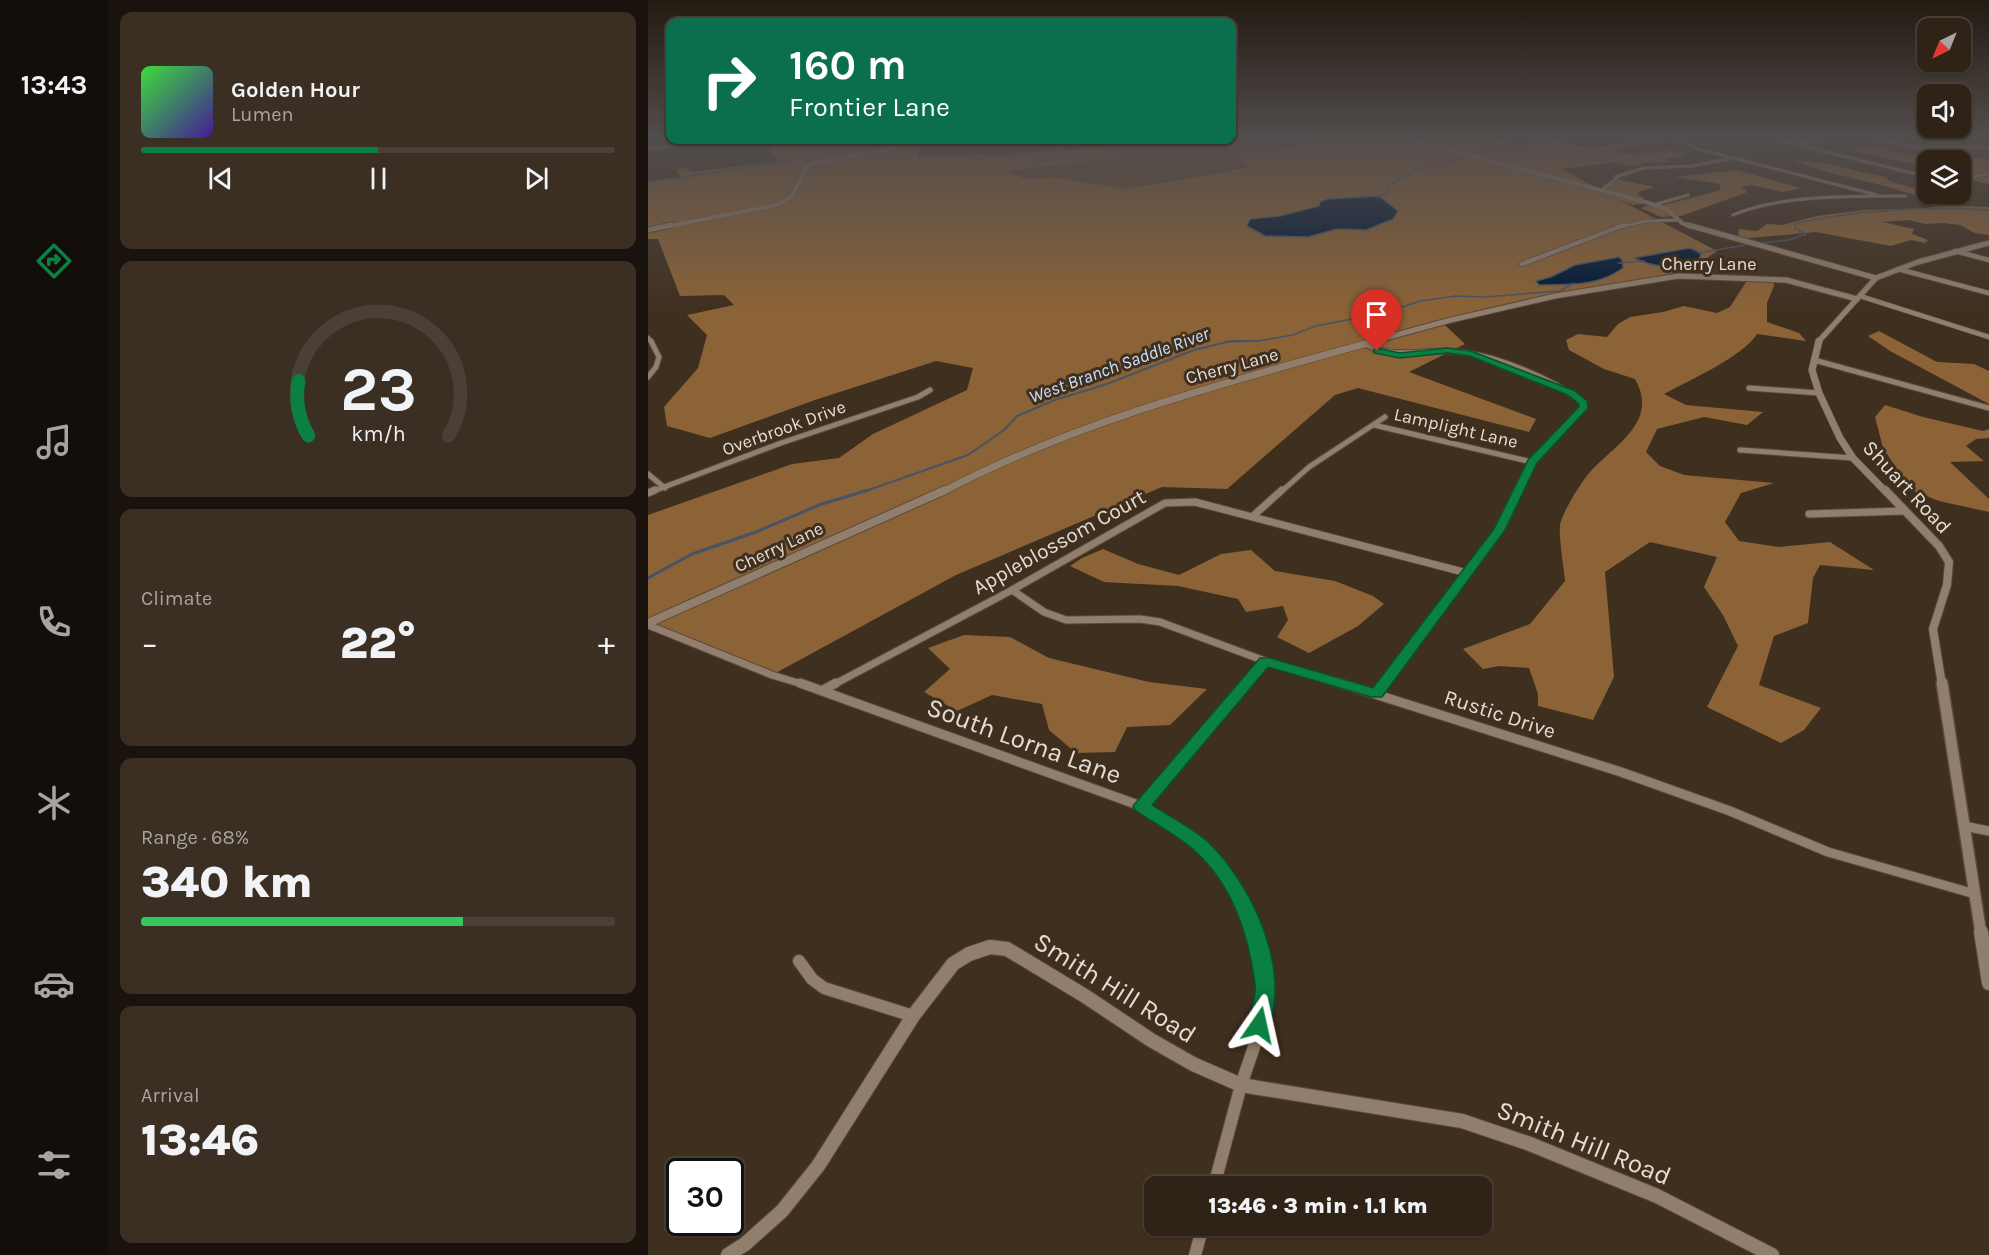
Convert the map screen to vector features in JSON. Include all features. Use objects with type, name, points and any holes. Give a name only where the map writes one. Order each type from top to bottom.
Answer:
[{"type":"street","points":[[648,230],[777,205],[792,196]]},
{"type":"street","points":[[1618,196],[1668,210],[1691,227],[1876,278]]},
{"type":"street","points":[[1654,205],[1686,196]]},
{"type":"street","points":[[1733,215],[1741,210],[1759,206],[1871,196]]},
{"type":"street","points":[[1893,196],[1906,196]]},
{"type":"street","points":[[1522,264],[1625,225],[1646,221],[1679,220]]},
{"type":"street","points":[[1989,243],[1955,251],[1876,278],[1819,340],[1814,360],[1989,408]]},
{"type":"street","points":[[1955,251],[1989,260]]},
{"type":"street","points":[[1898,269],[1989,293]]},
{"type":"street","name":"Cherry Lane","points":[[648,624],[837,537],[928,499],[997,463],[1153,404],[1451,320],[1556,296],[1645,280],[1696,276],[1773,279],[1795,282],[1918,312],[1989,337]]},
{"type":"street","points":[[648,338],[660,354],[659,364],[648,376]]},
{"type":"street","points":[[1367,345],[1390,354],[1410,355],[1447,351],[1471,353],[1579,397],[1584,403],[1583,408],[1532,462],[1499,530],[1377,694]]},
{"type":"street","name":"Shuart Road","points":[[1814,360],[1812,370],[1819,393],[1840,438],[1853,459],[1939,546],[1949,561],[1950,576],[1934,629],[1989,983]]},
{"type":"street","points":[[1749,388],[1819,393]]},
{"type":"street","name":"Overbrook Drive","points":[[648,493],[781,443],[918,397],[930,390]]},
{"type":"street","points":[[1253,516],[1309,467],[1385,417]]},
{"type":"street","name":"Lamplight Lane","points":[[1374,425],[1532,462]]},
{"type":"street","points":[[1740,450],[1853,459]]},
{"type":"street","points":[[648,474],[665,488]]},
{"type":"street","name":"Appleblossom Court","points":[[823,690],[1012,590],[1165,503],[1195,502],[1467,573]]},
{"type":"street","points":[[1809,514],[1904,511]]},
{"type":"street","name":"Rustic Drive","points":[[1012,590],[1044,612],[1066,620],[1140,619],[1160,622],[1265,661],[1377,694],[1621,772],[1730,811],[1828,852],[1975,894]]},
{"type":"street","name":"South Lorna Lane","points":[[648,624],[772,675],[823,690],[1141,806],[1202,847],[1226,874],[1248,913],[1260,951],[1266,989],[1255,1044],[1241,1085],[1217,1176]]},
{"type":"street","points":[[1141,806],[1265,661]]},
{"type":"street","points":[[1964,826],[1989,831]]},
{"type":"street","name":"Smith Hill Road","points":[[728,1255],[745,1244],[782,1211],[818,1166],[913,1016],[953,964],[969,954],[990,947],[1007,949],[1085,996],[1151,1040],[1193,1064],[1241,1085],[1462,1121],[1530,1144],[1657,1196],[1772,1255]]},
{"type":"street","points":[[799,960],[812,979],[824,988],[913,1016]]},
{"type":"street","points":[[1195,1255],[1200,1236]]},
{"type":"shaded area","points":[[648,196],[1640,196],[1649,203],[1633,205],[1618,199],[1717,251],[1682,270],[1645,280],[1446,321],[1446,326],[1465,344],[1409,372],[1536,419],[1529,432],[1358,388],[1335,395],[1227,489],[1162,487],[956,575],[772,675],[648,625],[648,515],[792,464],[839,458],[873,434],[967,390],[973,368],[936,361],[815,400],[710,438],[667,426],[664,407],[698,368],[707,335],[687,315],[734,305],[724,295],[680,296],[658,239],[648,239]]},
{"type":"shaded area","points":[[1700,196],[1738,196],[1681,216],[1661,217],[1641,208],[1649,205],[1660,206]]},
{"type":"shaded area","points":[[1949,205],[1989,207],[1989,235],[1975,233],[1960,225],[1925,224],[1909,220],[1882,222],[1914,229],[1912,234],[1928,240],[1925,243],[1911,240],[1891,246],[1816,232],[1738,239],[1739,229],[1757,231],[1767,224],[1782,225],[1817,216],[1864,210]]},
{"type":"shaded area","points":[[1748,279],[1773,279],[1774,286],[1767,303],[1767,322],[1799,333],[1806,341],[1757,334],[1728,359],[1664,394],[1686,405],[1763,412],[1747,425],[1704,417],[1657,429],[1646,452],[1660,466],[1684,475],[1774,483],[1741,493],[1725,522],[1739,541],[1779,547],[1830,542],[1874,570],[1820,565],[1813,578],[1808,623],[1774,636],[1759,685],[1821,708],[1804,730],[1781,743],[1707,707],[1738,646],[1723,615],[1704,587],[1717,557],[1650,542],[1605,572],[1614,677],[1593,720],[1538,706],[1538,694],[1529,668],[1499,666],[1483,669],[1463,649],[1530,624],[1565,581],[1560,532],[1563,516],[1586,477],[1629,434],[1642,410],[1641,395],[1635,379],[1604,369],[1569,350],[1566,340],[1578,334],[1607,337],[1618,324],[1630,317],[1684,306],[1717,313],[1730,307]]},
{"type":"shaded area","points":[[1879,331],[1937,362],[1974,364],[1989,371],[1989,404],[1890,351],[1868,336]]},
{"type":"shaded area","points":[[1885,405],[1923,417],[1983,431],[1989,429],[1989,438],[1976,439],[1966,446],[1984,461],[1950,462],[1989,499],[1989,512],[1939,501],[1911,490],[1883,448],[1875,417]]},
{"type":"shaded area","points":[[1103,549],[1138,564],[1179,575],[1221,554],[1251,550],[1275,571],[1335,581],[1373,596],[1384,604],[1358,626],[1309,653],[1277,637],[1288,620],[1283,606],[1246,612],[1238,599],[1178,586],[1104,582],[1070,566]]},
{"type":"shaded area","points":[[964,635],[1010,637],[1049,658],[1149,682],[1207,689],[1170,725],[1127,727],[1115,752],[1076,753],[1049,730],[1042,704],[992,695],[957,711],[924,692],[950,669],[928,648]]},
{"type":"water","points":[[1379,196],[1398,211],[1393,219],[1366,230],[1337,229],[1308,237],[1265,236],[1247,226],[1250,219],[1280,216],[1319,206],[1320,202],[1327,199]]},
{"type":"water","points":[[1690,248],[1701,253],[1699,260],[1684,266],[1650,264],[1634,258]]},
{"type":"water","points":[[1619,257],[1623,268],[1603,279],[1572,284],[1539,285],[1536,281],[1551,277],[1575,265]]},
{"type":"waterway","points":[[1376,197],[1380,196]]},
{"type":"waterway","name":"West Branch Saddle River","points":[[1761,243],[1789,240],[1806,234],[1795,228],[1795,224],[1842,215],[1916,209],[1989,210]]},
{"type":"waterway","name":"West Branch Saddle River","points":[[1698,253],[1751,244]]},
{"type":"waterway","name":"West Branch Saddle River","points":[[1618,263],[1644,261]]},
{"type":"waterway","name":"West Branch Saddle River","points":[[1259,341],[1293,335],[1316,326],[1387,312],[1420,301],[1456,296],[1484,297],[1560,291],[1574,283]]},
{"type":"waterway","name":"West Branch Saddle River","points":[[1227,342],[1259,341]]},
{"type":"waterway","name":"West Branch Saddle River","points":[[1227,342],[1259,341]]},
{"type":"waterway","name":"West Branch Saddle River","points":[[863,492],[968,455],[1004,430],[1017,416],[1055,400],[1107,384],[1194,350],[1227,342]]},
{"type":"waterway","name":"West Branch Saddle River","points":[[648,578],[692,554],[756,532],[819,505],[868,490]]},
{"type":"route","points":[[1259,1025],[1266,989],[1260,951],[1248,913],[1226,874],[1202,847],[1141,806],[1265,661],[1377,694],[1499,530],[1532,462],[1583,408],[1584,403],[1571,393],[1471,353],[1447,351],[1400,355],[1377,351]]}]
